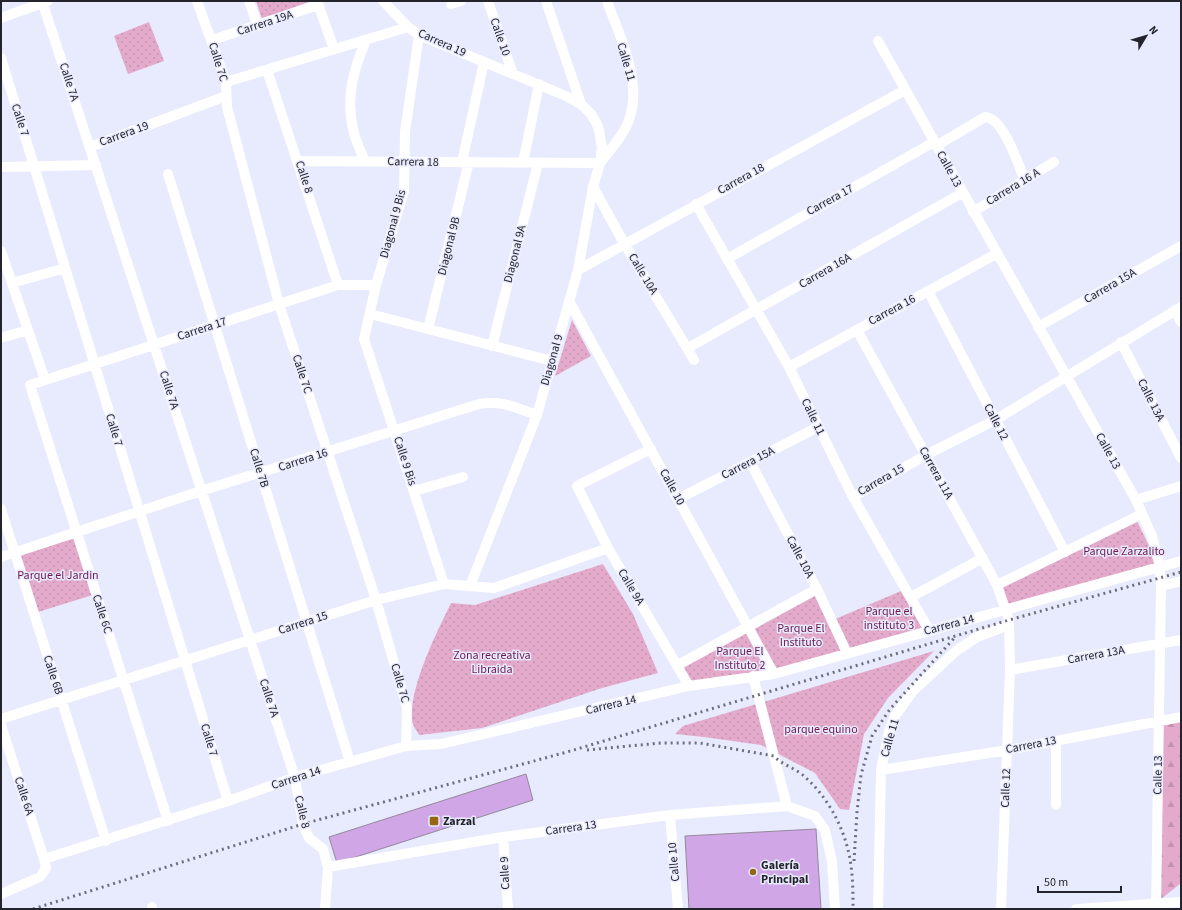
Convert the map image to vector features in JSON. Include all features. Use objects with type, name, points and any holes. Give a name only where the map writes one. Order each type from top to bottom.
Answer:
[{"type":"street","name":"Calle 7C","points":[[198,1],[226,82],[226,96],[279,304],[376,600],[407,708],[406,746]]},
{"type":"street","points":[[249,1],[258,26]]},
{"type":"street","points":[[383,1],[408,27]]},
{"type":"street","points":[[451,4],[461,1]]},
{"type":"street","name":"Calle 10","points":[[488,1],[513,74]]},
{"type":"street","points":[[546,1],[581,104]]},
{"type":"street","name":"Calle 11","points":[[600,163],[629,121],[634,93],[631,73],[607,1]]},
{"type":"street","points":[[1,18],[45,2]]},
{"type":"street","name":"Calle 7A","points":[[45,2],[90,147],[295,778]]},
{"type":"street","name":"Carrera 19A","points":[[212,40],[258,26],[318,3]]},
{"type":"street","points":[[318,3],[334,50]]},
{"type":"street","name":"Carrera 19","points":[[226,82],[408,27],[420,36],[539,84],[581,104],[591,114],[598,126]]},
{"type":"street","name":"Diagonal 9 Bis","points":[[364,339],[376,285],[404,191],[405,132],[420,36]]},
{"type":"street","points":[[365,161],[354,133],[350,101],[354,69],[366,40]]},
{"type":"street","name":"Calle 13","points":[[878,41],[996,254],[1136,500],[1152,536],[1160,567],[1161,586],[1156,906]]},
{"type":"street","name":"Calle 7","points":[[1,58],[228,801]]},
{"type":"street","name":"Diagonal 9B","points":[[428,329],[465,162],[484,62]]},
{"type":"street","name":"Calle 8","points":[[267,70],[338,285]]},
{"type":"street","points":[[523,163],[539,84]]},
{"type":"street","name":"Carrera 18","points":[[578,270],[624,243],[905,90]]},
{"type":"street","name":"Carrera 19","points":[[90,147],[226,96]]},
{"type":"street","name":"Carrera 17","points":[[727,258],[985,117],[991,117],[1009,142],[1025,180]]},
{"type":"street","name":"Diagonal 9","points":[[470,586],[537,416],[578,270],[593,186],[600,163],[602,147],[598,126]]},
{"type":"street","name":"Carrera 18","points":[[298,161],[600,163]]},
{"type":"street","name":"Carrera 16 A","points":[[973,212],[1054,162]]},
{"type":"street","name":"Diagonal 9A","points":[[492,346],[538,163]]},
{"type":"street","name":"Carrera 19","points":[[1,168],[96,165]]},
{"type":"street","name":"Calle 7B","points":[[168,174],[350,762]]},
{"type":"street","name":"Calle 10A","points":[[593,186],[624,243],[694,360]]},
{"type":"street","name":"Carrera 16A","points":[[688,348],[962,193]]},
{"type":"street","name":"Calle 11","points":[[696,204],[789,367],[853,497],[929,630]]},
{"type":"street","name":"Carrera 15A","points":[[1038,327],[1181,246]]},
{"type":"street","points":[[1,251],[45,380]]},
{"type":"street","name":"Carrera 16","points":[[789,367],[996,254]]},
{"type":"street","points":[[12,283],[65,268]]},
{"type":"street","name":"Carrera 17","points":[[30,385],[338,285],[376,285]]},
{"type":"street","name":"Calle 12","points":[[928,291],[1065,552]]},
{"type":"street","name":"Calle 10","points":[[569,301],[774,674]]},
{"type":"street","points":[[1066,376],[1178,309],[1181,322]]},
{"type":"street","points":[[370,314],[552,362]]},
{"type":"street","points":[[1,338],[28,330]]},
{"type":"street","name":"Carrera 11A","points":[[857,330],[983,558],[1007,609],[1009,622]]},
{"type":"street","name":"Calle 9 Bis","points":[[364,339],[395,430],[444,584]]},
{"type":"street","name":"Calle 13A","points":[[1121,342],[1181,458]]},
{"type":"street","name":"Carrera 15","points":[[853,497],[926,455],[995,420],[1066,376]]},
{"type":"street","name":"Calle 6C","points":[[30,385],[168,820]]},
{"type":"street","name":"Carrera 16","points":[[1,557],[201,491],[479,404],[493,402],[506,404],[537,416]]},
{"type":"street","name":"Carrera 15A","points":[[678,499],[818,427]]},
{"type":"street","name":"Calle 9A","points":[[651,449],[577,486],[608,548],[689,686]]},
{"type":"street","name":"Calle 10A","points":[[750,462],[817,589],[847,653]]},
{"type":"street","points":[[414,490],[463,477]]},
{"type":"street","points":[[1136,500],[1181,486]]},
{"type":"street","name":"Calle 6B","points":[[1,509],[106,840]]},
{"type":"street","points":[[997,585],[1142,514]]},
{"type":"street","name":"Carrera 15","points":[[1,720],[61,699],[124,681],[376,600],[444,584],[494,588],[608,548]]},
{"type":"street","points":[[911,597],[983,558]]},
{"type":"street","name":"Carrera 14","points":[[1,894],[40,877],[45,864],[106,840],[295,778],[406,746],[441,744],[689,686],[774,674],[1181,561]]},
{"type":"street","points":[[1161,586],[1181,581]]},
{"type":"street","points":[[678,665],[817,589]]},
{"type":"street","name":"Calle 11","points":[[878,909],[881,770],[895,716],[913,691],[930,674],[965,644],[1009,622]]},
{"type":"street","name":"Calle 12","points":[[1001,909],[1008,750],[1010,670],[1009,622]]},
{"type":"street","name":"Carrera 13A","points":[[1010,670],[1181,640]]},
{"type":"street","points":[[753,676],[787,806]]},
{"type":"street","name":"Carrera 13","points":[[881,770],[1008,750],[1181,717]]},
{"type":"street","name":"Calle 6A","points":[[1,725],[45,864]]},
{"type":"street","points":[[1056,741],[1056,806]]},
{"type":"street","name":"Calle 8","points":[[295,778],[302,824],[308,838],[324,849],[328,867],[325,909]]},
{"type":"street","name":"Carrera 13","points":[[328,867],[503,837],[670,815],[787,806],[815,816],[824,830],[832,862],[835,909]]},
{"type":"street","name":"Calle 10","points":[[670,815],[678,909]]},
{"type":"street","name":"Calle 9","points":[[503,837],[508,909]]},
{"type":"street","points":[[1076,909],[1156,906],[1181,902]]},
{"type":"green space","points":[[256,1],[311,1],[262,19]]},
{"type":"green space","points":[[149,22],[164,61],[128,74],[114,36]]},
{"type":"green space","points":[[572,320],[591,356],[555,376]]},
{"type":"green space","name":"Parque Zarzalito","points":[[1135,517],[1152,552],[1157,568],[1006,608],[997,587]]},
{"type":"green space","name":"Parque el Jardin","points":[[78,537],[96,594],[38,612],[18,556]]},
{"type":"green space","name":"Zona recreativa Libraida","points":[[603,564],[633,614],[658,673],[602,688],[482,728],[419,735],[412,721],[412,707],[415,693],[425,661],[451,603],[475,605]]},
{"type":"green space","points":[[901,591],[922,628],[842,655],[689,686],[678,665],[816,592],[833,620]]},
{"type":"green space","name":"parque equino","points":[[934,651],[888,698],[864,734],[849,810],[840,809],[815,773],[761,745],[675,734],[683,726]]},
{"type":"green space","points":[[1181,717],[1181,883],[1156,903],[1159,720]]},
{"type":"building","points":[[526,774],[533,800],[337,863],[329,837]]},
{"type":"building","name":"Galería Principal","points":[[816,829],[821,909],[689,909],[685,836]]},
{"type":"railway","points":[[33,909],[303,824],[567,752],[1009,620],[1181,572]]},
{"type":"railway","points":[[854,861],[861,775],[872,736],[890,709],[956,636]]},
{"type":"railway","points":[[587,750],[661,743],[700,743],[774,756],[804,776],[822,795],[836,817],[846,841],[849,854],[852,877],[853,909]]},
{"type":"place","name":"Zarzal","points":[[434,821]]},
{"type":"place","name":"Galería Principal","points":[[753,872]]},
{"type":"park label","name":"Parque el instituto 3","points":[[889,618]]},
{"type":"park label","name":"Parque El Instituto","points":[[801,635]]},
{"type":"park label","name":"Parque El Instituto 2","points":[[740,658]]}]
